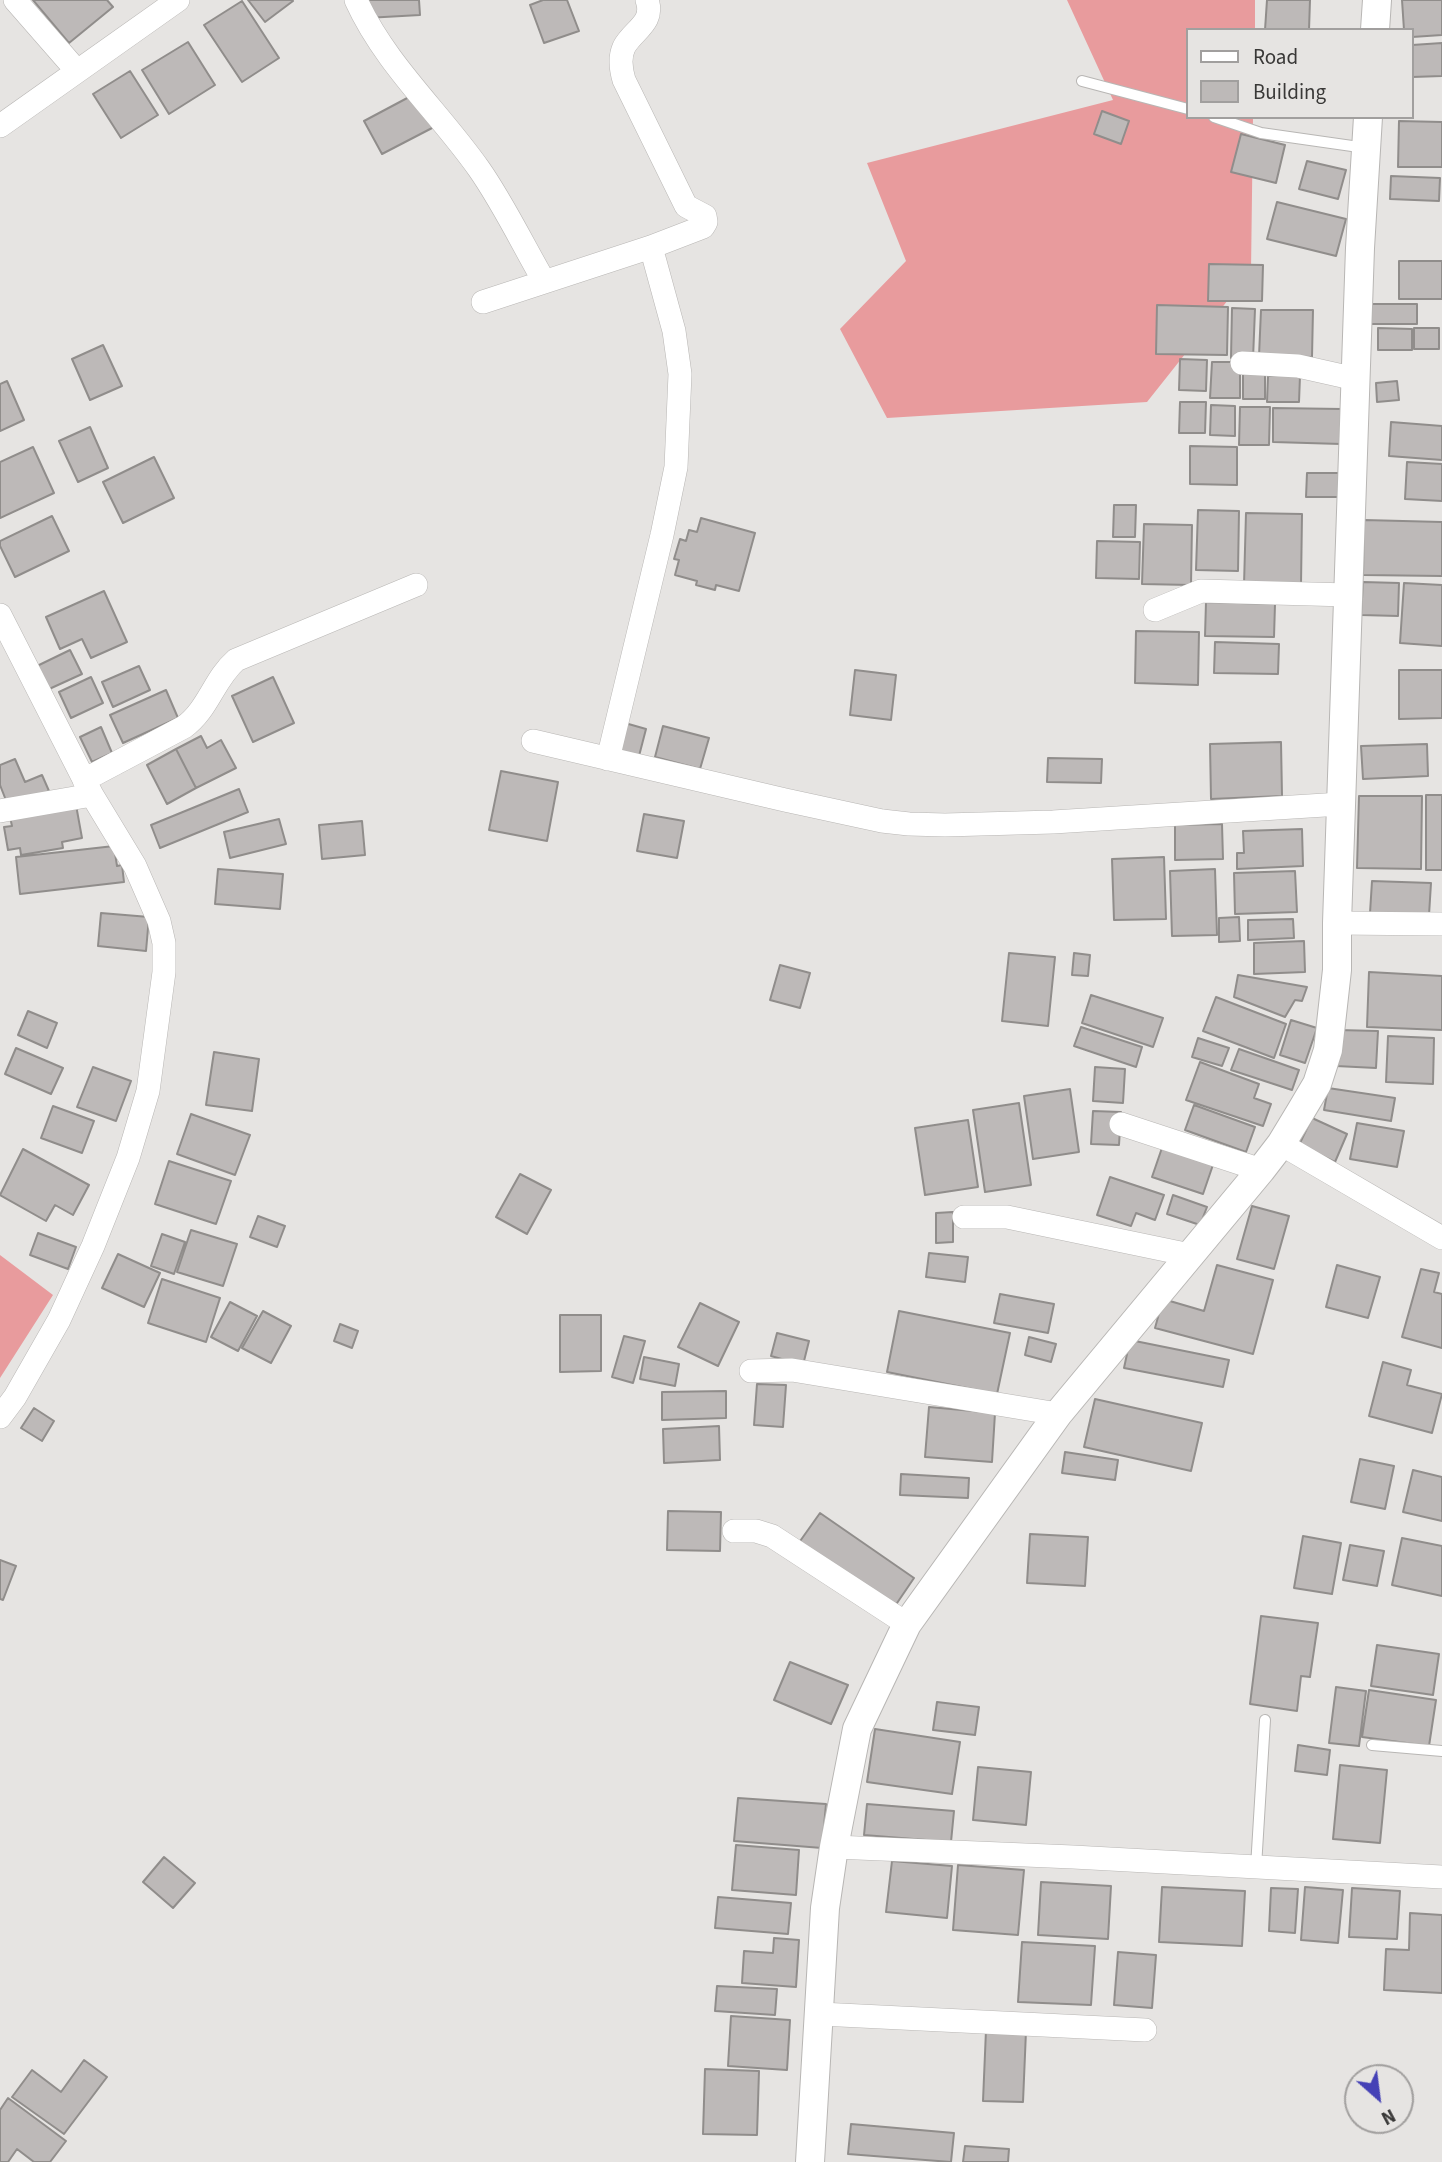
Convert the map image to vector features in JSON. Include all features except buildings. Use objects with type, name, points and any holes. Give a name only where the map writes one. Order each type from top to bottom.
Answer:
[{"type":"street","points":[[15,0],[77,71]]},
{"type":"street","points":[[0,126],[178,0]]},
{"type":"street","points":[[356,0],[388,54],[480,170],[544,281]]},
{"type":"street","points":[[483,302],[651,247],[703,226],[705,216],[687,206],[620,67],[624,46],[649,16],[647,0]]},
{"type":"street","points":[[1375,28],[1377,0]]},
{"type":"street","points":[[810,2162],[825,1908],[857,1730],[907,1625],[1058,1414],[1261,1170],[1317,1084],[1328,1049],[1338,970],[1337,923],[1348,595],[1368,119]]},
{"type":"street","points":[[608,759],[676,467],[680,374],[674,331],[651,247]]},
{"type":"street","points":[[1242,363],[1298,366],[1356,379]]},
{"type":"street","points":[[0,811],[88,788],[193,721],[226,669],[236,660],[416,585]]},
{"type":"street","points":[[1155,610],[1201,591],[1348,595]]},
{"type":"street","points":[[0,615],[88,788],[135,866],[159,920],[164,972],[148,1091],[128,1158],[93,1245],[58,1320],[15,1397],[0,1417]]},
{"type":"street","points":[[533,741],[846,813],[909,824],[1053,822],[1341,804]]},
{"type":"street","points":[[1337,923],[1442,924]]},
{"type":"street","points":[[1121,1124],[1261,1170]]},
{"type":"street","points":[[1280,1144],[1442,1238]]},
{"type":"street","points":[[964,1217],[1007,1217],[1190,1255]]},
{"type":"street","points":[[751,1371],[793,1370],[1058,1414]]},
{"type":"street","points":[[734,1531],[756,1531],[772,1536],[907,1625]]},
{"type":"street","points":[[834,1847],[1442,1877]]},
{"type":"street","points":[[820,2014],[1145,2030]]},
{"type":"lane","points":[[1082,81],[1186,107]]},
{"type":"lane","points":[[1220,119],[1261,133],[1366,148]]},
{"type":"lane","points":[[1256,1867],[1265,1720]]},
{"type":"lane","points":[[1372,1745],[1442,1751]]},
{"type":"shaded area","points":[[1067,0],[1255,0],[1255,28],[1186,28],[1186,119],[1253,119],[1251,271],[1147,402],[887,418],[840,329],[906,261],[867,163],[1113,100]]},
{"type":"shaded area","points":[[0,1255],[53,1295],[0,1378]]}]
